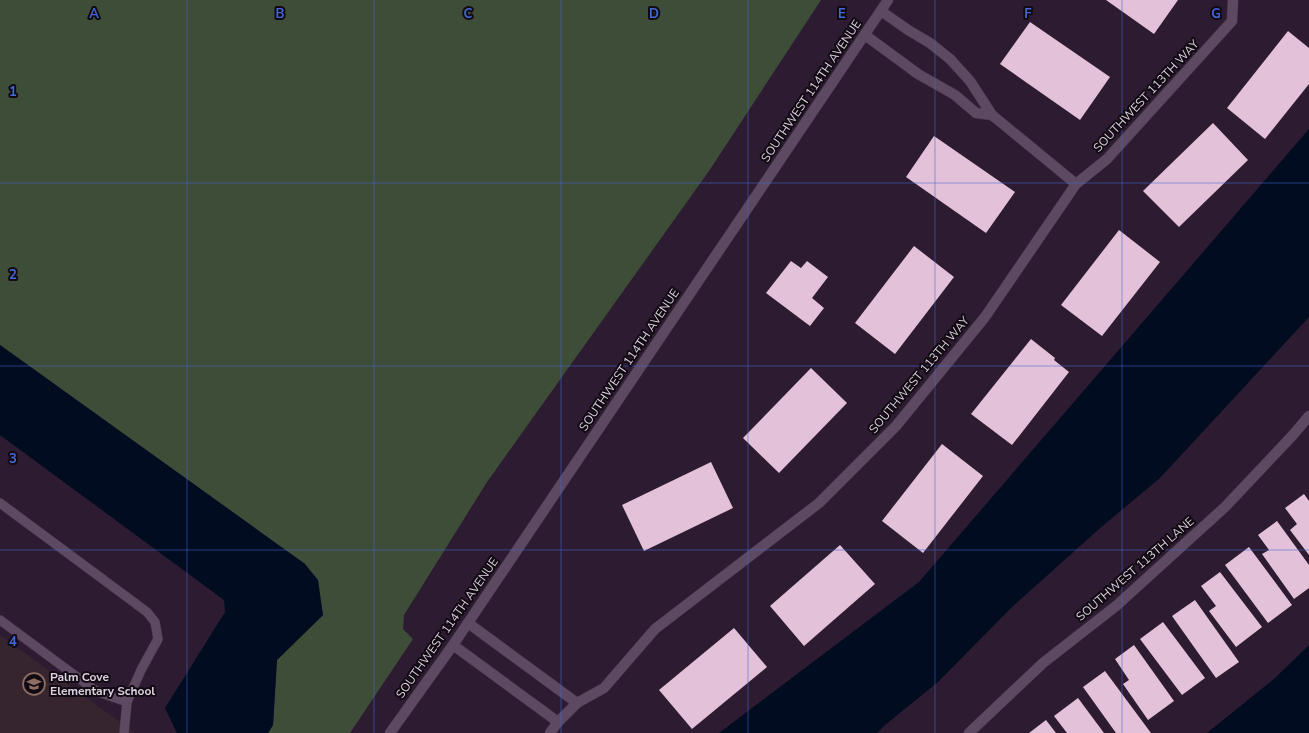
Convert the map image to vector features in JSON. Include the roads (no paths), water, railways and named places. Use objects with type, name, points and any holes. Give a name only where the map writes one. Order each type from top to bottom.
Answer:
[{"type":"street","name":"SOUTHWEST 114TH AVENUE","points":[[390,733],[468,623],[888,0]]},
{"type":"street","name":"SOUTHWEST 113TH WAY","points":[[550,733],[558,722],[577,703],[604,688],[655,629],[819,503],[896,426],[985,317],[1076,184],[1107,159],[1232,21],[1233,0]]},
{"type":"street","points":[[881,11],[903,27],[930,43],[950,59],[970,81],[992,115],[1076,184]]},
{"type":"street","points":[[864,35],[918,74],[955,95],[976,113],[992,115]]},
{"type":"street","name":"SOUTHWEST 113TH LANE","points":[[969,733],[1043,663],[1116,606],[1225,507],[1309,416]]},
{"type":"street","points":[[468,623],[577,703]]},
{"type":"street","points":[[452,646],[558,722]]},
{"type":"lane","points":[[0,503],[147,612],[155,622],[158,639],[141,670],[127,702],[124,733]]},
{"type":"lane","points":[[0,620],[96,691],[127,702]]},
{"type":"water","points":[[1309,129],[1309,317],[1160,478],[1099,529],[1011,608],[938,682],[877,733],[719,733],[919,582]]},
{"type":"water","points":[[0,345],[305,564],[318,580],[323,615],[277,660],[273,725],[268,733],[177,733],[165,708],[225,612],[224,600],[0,435]]},
{"type":"water","points":[[1309,645],[1309,733],[1207,733],[1275,678]]},
{"type":"place","name":"Palm Cove Elementary School","points":[[34,684]]}]
